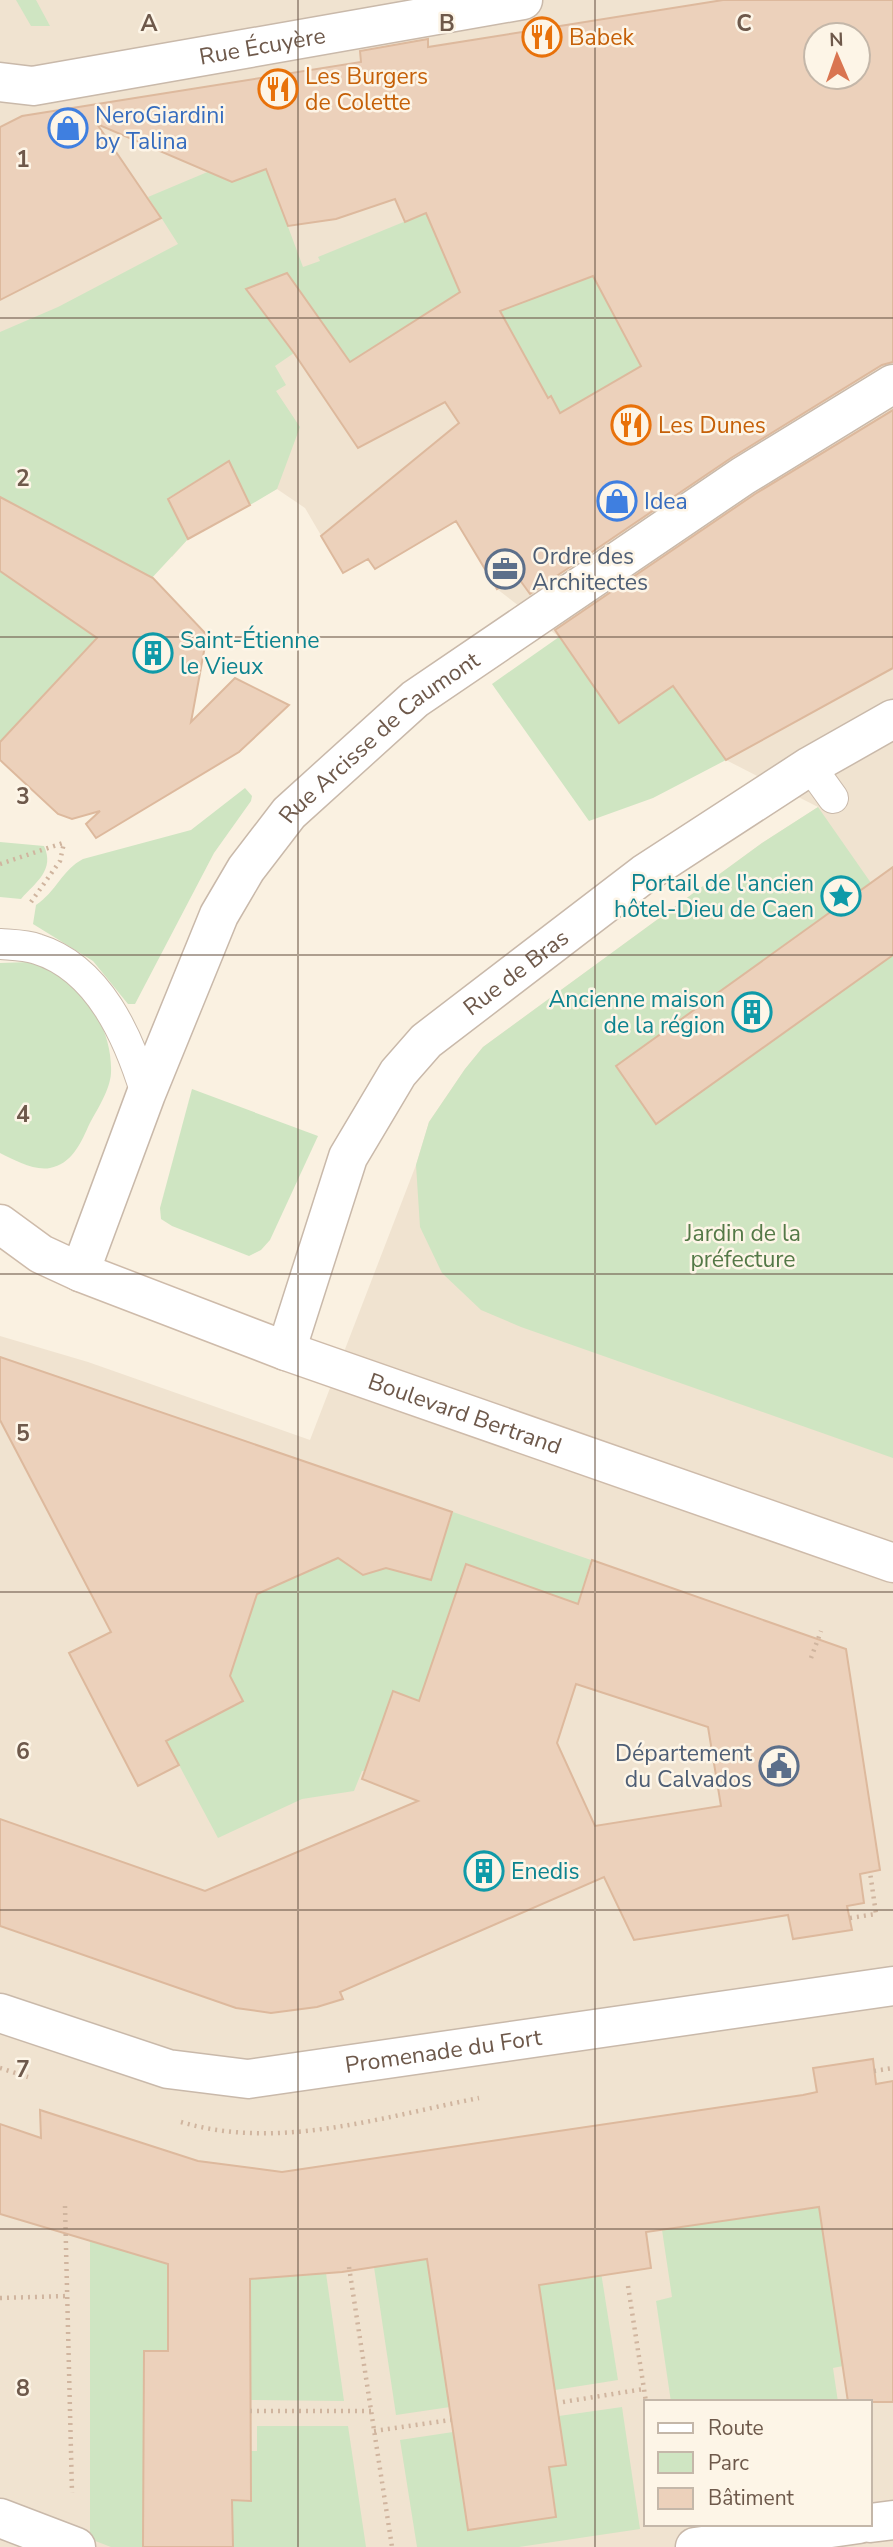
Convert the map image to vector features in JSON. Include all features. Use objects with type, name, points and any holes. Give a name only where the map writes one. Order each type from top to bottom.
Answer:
[{"type":"street","name":"Rue Écuyère","points":[[0,103],[17,84],[523,0]]},
{"type":"street","name":"Rue Arcisse de Caumont","points":[[80,1272],[146,1094],[219,915],[246,869],[289,813],[415,699],[743,476],[893,384]]},
{"type":"street","name":"Rue de Bras","points":[[286,1351],[348,1157],[398,1073],[426,1041],[644,874],[810,766],[893,719]]},
{"type":"street","name":"Boulevard Bertrand","points":[[0,1224],[41,1254]]},
{"type":"street","name":"Boulevard Bertrand","points":[[0,1244],[41,1254],[80,1272],[286,1351],[893,1563]]},
{"type":"street","name":"Promenade du Fort","points":[[0,2013],[168,2069],[248,2079],[893,1986]]},
{"type":"street","points":[[0,2518],[75,2546]]},
{"type":"street","points":[[872,2523],[893,2519]]},
{"type":"street","points":[[695,2547],[845,2526]]},
{"type":"lane","points":[[810,766],[833,797]]},
{"type":"lane","points":[[0,944],[37,948],[66,963],[96,990],[131,1044],[146,1094]]},
{"type":"path","points":[[0,864],[64,843],[60,861],[25,911]]},
{"type":"path","points":[[811,1658],[821,1631]]},
{"type":"path","points":[[850,1918],[876,1914],[870,1872]]},
{"type":"path","points":[[874,2071],[893,2068]]},
{"type":"path","points":[[65,2206],[75,2546]]},
{"type":"path","points":[[349,2267],[392,2547]]},
{"type":"path","points":[[628,2286],[646,2400]]},
{"type":"path","points":[[0,2298],[68,2296]]},
{"type":"path","points":[[563,2402],[644,2389]]},
{"type":"path","points":[[250,2410],[371,2411]]},
{"type":"path","points":[[374,2431],[452,2420]]},
{"type":"shaded area","points":[[0,0],[893,0],[893,2547],[0,2547],[0,1336],[88,1362],[310,1440],[416,1165],[429,1122],[465,1069],[483,1047],[762,843],[818,807],[726,760],[673,686],[619,723],[559,637],[497,589],[456,522],[375,569],[368,559],[343,573],[305,508],[277,489],[188,539],[172,557],[0,377]]},
{"type":"green space","points":[[16,0],[36,0],[50,26],[31,26]]},
{"type":"green space","points":[[268,148],[284,216],[303,267],[320,261],[318,257],[428,212],[593,276],[650,382],[560,413],[551,396],[537,404],[500,311],[544,294],[471,318],[402,329],[374,347],[388,369],[364,384],[246,289],[294,353],[275,366],[286,385],[276,391],[300,427],[277,489],[250,505],[229,461],[168,498],[188,539],[0,742],[0,332],[58,307],[178,244],[148,197],[217,168],[222,178],[232,182],[245,177],[249,166]]},
{"type":"green space","points":[[559,637],[619,723],[673,686],[726,760],[653,798],[589,821],[492,684]]},
{"type":"green space","points":[[245,788],[252,796],[251,801],[214,853],[135,1004],[128,1004],[93,961],[33,924],[36,905],[83,859],[191,830]]},
{"type":"green space","name":"Jardin de la préfecture","points":[[818,807],[871,883],[616,1066],[656,1124],[893,955],[893,1458],[521,1327],[481,1310],[442,1273],[420,1227],[416,1165],[429,1122],[483,1047],[762,843]]},
{"type":"green space","points":[[0,842],[44,846],[47,854],[46,869],[21,899],[0,897]]},
{"type":"green space","points":[[29,962],[46,967],[77,988],[99,1019],[110,1055],[111,1073],[108,1087],[82,1140],[64,1162],[44,1169],[18,1162],[0,1153],[0,963]]},
{"type":"green space","points":[[192,1089],[318,1136],[270,1240],[261,1250],[249,1256],[172,1226],[161,1219],[160,1208]]},
{"type":"green space","points":[[453,1512],[591,1560],[577,1606],[510,1580],[464,1718],[393,1691],[366,1771],[362,1771],[354,1791],[302,1799],[218,1838],[164,1737],[243,1701],[227,1669],[234,1666],[264,1572],[288,1580],[308,1571],[318,1543],[360,1573],[374,1572],[380,1566],[438,1556]]},
{"type":"green space","points":[[818,2198],[843,2366],[833,2368],[838,2400],[671,2400],[656,2301],[672,2297],[662,2230]]},
{"type":"green space","points":[[595,2234],[618,2380],[555,2390],[536,2270]]},
{"type":"green space","points":[[90,2240],[181,2267],[168,2351],[144,2351],[143,2547],[111,2547],[90,2539]]},
{"type":"green space","points":[[464,2253],[438,2334],[450,2407],[396,2415],[374,2267]]},
{"type":"green space","points":[[326,2273],[344,2401],[250,2400],[238,2275]]},
{"type":"green space","points":[[622,2407],[640,2529],[519,2547],[417,2547],[400,2440],[453,2432],[469,2530],[556,2517],[549,2467],[566,2465],[559,2416]]},
{"type":"green space","points":[[257,2426],[348,2426],[366,2547],[233,2547],[232,2500],[250,2501],[250,2451],[257,2451]]},
{"type":"building","points":[[723,0],[893,0],[893,362],[882,365],[731,458],[530,594],[517,576],[497,589],[456,521],[375,569],[368,559],[343,573],[321,536],[459,423],[445,402],[358,448],[294,353],[246,289],[287,273],[350,362],[460,292],[426,213],[405,222],[395,199],[336,219],[288,226],[266,169],[232,182],[97,124],[161,218],[0,300],[0,127],[22,116],[361,62],[360,51],[428,39],[428,47]],"holes":[[[593,276],[641,366],[560,413],[551,396],[548,398],[500,311]]]},
{"type":"building","points":[[893,410],[893,668],[726,760],[673,686],[619,723],[555,630],[755,494]]},
{"type":"building","points":[[229,461],[250,505],[188,539],[168,499]]},
{"type":"building","name":"Saint-Étienne le Vieux","points":[[0,497],[153,578],[207,635],[191,722],[235,678],[289,705],[239,752],[96,838],[86,824],[100,811],[72,819],[58,814],[0,760],[0,742],[97,638],[0,571]]},
{"type":"building","name":"Ancienne maison de la région","points":[[893,867],[893,955],[656,1124],[616,1066]]},
{"type":"building","points":[[0,1357],[452,1512],[431,1580],[386,1568],[363,1575],[338,1558],[257,1594],[230,1676],[243,1701],[166,1741],[179,1765],[138,1786],[69,1653],[111,1632],[0,1420]]},
{"type":"building","points":[[592,1560],[846,1649],[880,1870],[860,1874],[864,1903],[847,1906],[852,1930],[793,1939],[788,1915],[634,1940],[604,1877],[340,1992],[343,1999],[317,2007],[271,2013],[236,2008],[0,1926],[0,1819],[205,1891],[418,1801],[362,1779],[393,1691],[419,1701],[466,1564],[578,1604]],"holes":[[[576,1684],[708,1727],[721,1806],[595,1826],[557,1743]]]},
{"type":"building","points":[[873,2059],[876,2084],[893,2081],[893,2402],[848,2400],[819,2207],[646,2232],[651,2268],[539,2285],[566,2465],[549,2467],[556,2517],[468,2530],[427,2259],[342,2272],[250,2279],[251,2501],[232,2500],[233,2547],[143,2547],[144,2351],[168,2351],[168,2264],[0,2214],[0,2124],[41,2138],[40,2110],[198,2161],[282,2172],[803,2095],[817,2092],[813,2068]]},
{"type":"place","name":"Babek","points":[[542,37]]},
{"type":"place","name":"Les Burgers de Colette","points":[[278,89]]},
{"type":"place","name":"NeroGiardini by Talina","points":[[68,128]]},
{"type":"place","name":"Les Dunes","points":[[631,425]]},
{"type":"place","name":"Idea","points":[[617,501]]},
{"type":"place","name":"Ordre des Architectes","points":[[505,569]]},
{"type":"place","name":"Saint-Étienne le Vieux","points":[[153,653]]},
{"type":"place","name":"Portail de l'ancien hôtel-Dieu de Caen","points":[[841,896]]},
{"type":"place","name":"Ancienne maison de la région","points":[[752,1012]]},
{"type":"place","name":"Département du Calvados","points":[[779,1766]]},
{"type":"place","name":"Enedis","points":[[484,1871]]}]
